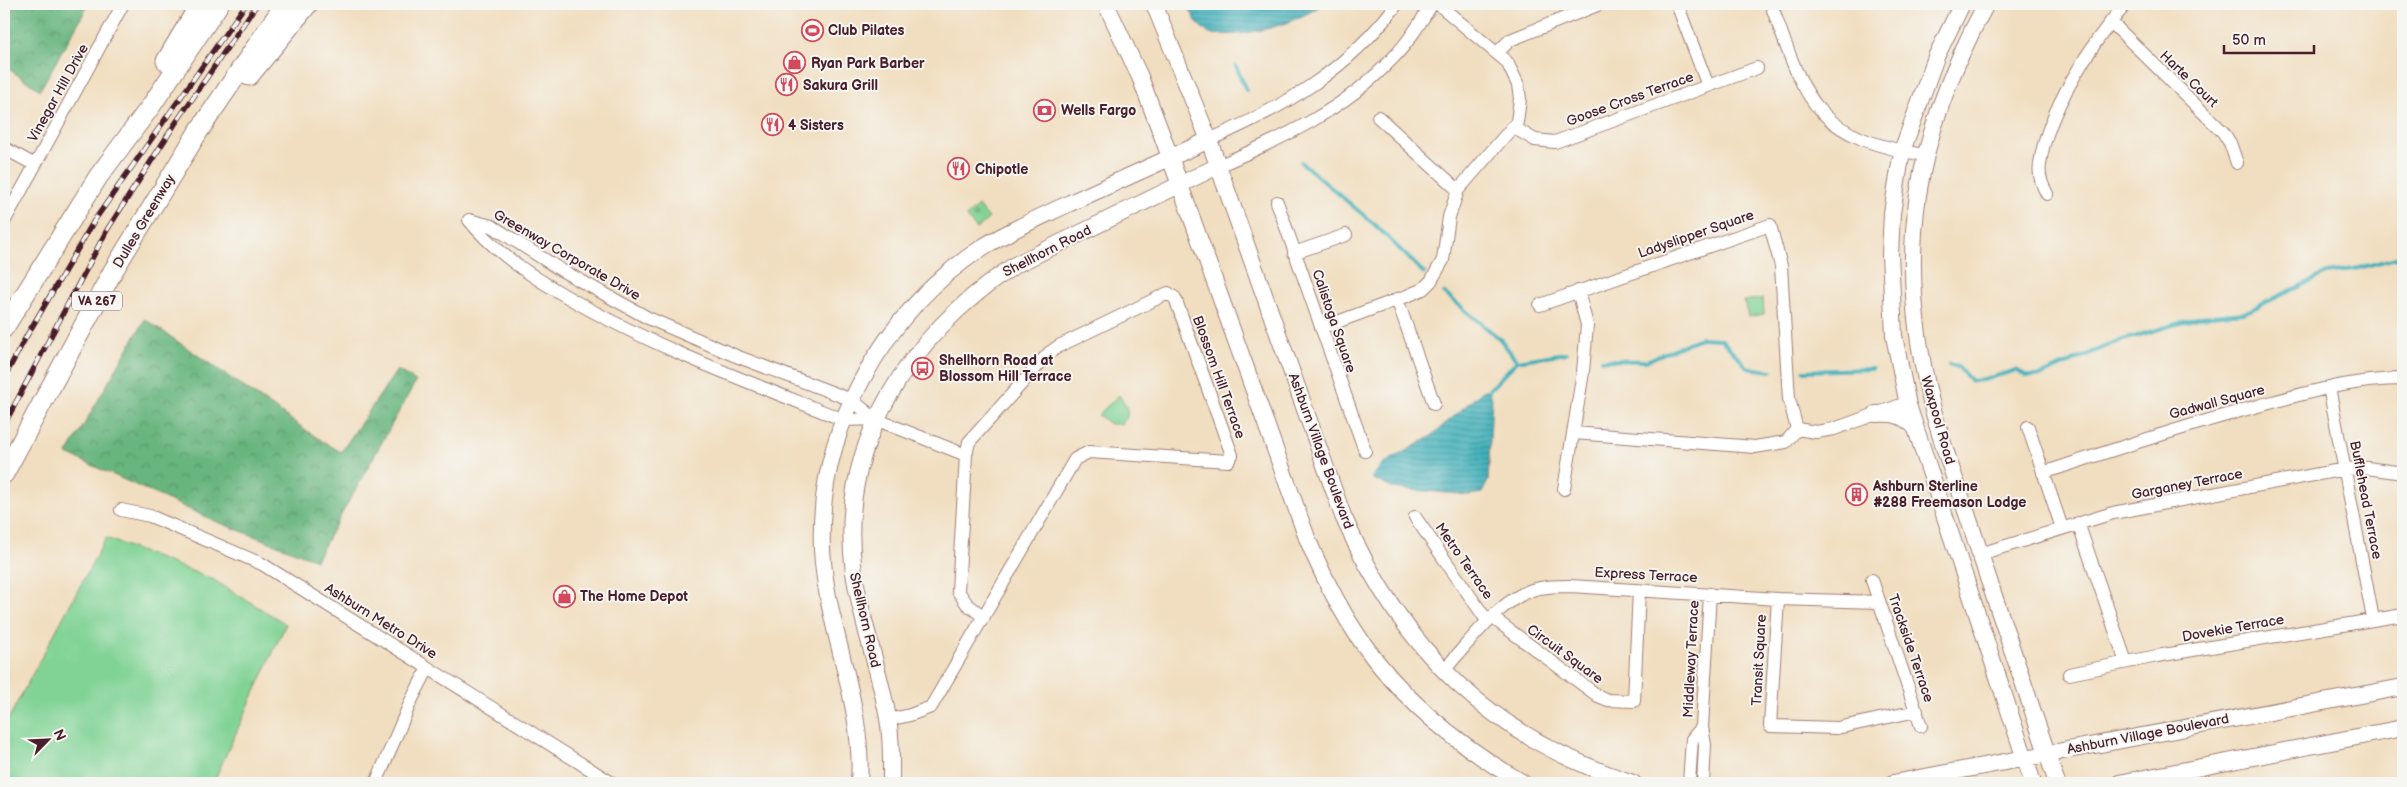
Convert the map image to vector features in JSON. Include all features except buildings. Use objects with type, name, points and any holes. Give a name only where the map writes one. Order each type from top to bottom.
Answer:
[{"type":"highway","points":[[4,328],[98,177],[200,4]]},
{"type":"highway","points":[[98,177],[151,106],[219,4]]},
{"type":"highway","name":"Dulles Greenway","points":[[4,474],[114,271],[198,132],[285,4]]},
{"type":"highway","points":[[198,132],[227,102],[308,4]]},
{"type":"main road","points":[[1106,4],[1140,77],[1306,538],[1323,576],[1362,643],[1408,697],[1469,750],[1523,783]]},
{"type":"main road","name":"Ashburn Village Boulevard","points":[[1154,4],[1209,140],[1342,516],[1372,578],[1415,640],[1482,705],[1537,743],[1565,758],[1633,783]]},
{"type":"main road","name":"Waxpool Road","points":[[1962,4],[1936,57],[1902,151],[1892,213],[1890,283],[1894,336],[1908,405],[2033,783]]},
{"type":"main road","name":"Waxpool Road","points":[[1986,4],[1953,71],[1925,154],[1914,228],[1913,292],[1925,378],[1942,438],[2057,783]]},
{"type":"main road","points":[[859,783],[860,750],[857,722],[828,598],[822,550],[824,501],[834,444],[852,400],[875,357],[895,329],[927,293],[959,264],[984,247],[1017,229],[1209,140]]},
{"type":"main road","name":"Shellhorn Road","points":[[891,783],[888,720],[858,598],[852,545],[855,493],[860,467],[875,419],[900,376],[918,352],[954,314],[993,280],[1015,265],[1218,166]]},
{"type":"main road","points":[[1908,405],[1922,414],[1942,438]]},
{"type":"main road","points":[[1876,414],[1893,413],[1905,417],[1916,427]]},
{"type":"main road","name":"Ashburn Village Boulevard","points":[[1893,783],[2403,687]]},
{"type":"main road","points":[[2119,783],[2403,728]]},
{"type":"street","name":"Vinegar Hill Drive","points":[[4,222],[123,4]]},
{"type":"street","points":[[1209,140],[1294,98],[1332,72],[1371,37],[1397,4]]},
{"type":"street","name":"Shellhorn Road","points":[[1218,166],[1315,120],[1342,102],[1393,59],[1411,38],[1432,4]]},
{"type":"street","points":[[1320,328],[1423,288],[1439,271],[1443,260],[1449,217],[1458,190],[1514,127],[1519,113],[1518,85],[1507,62],[1438,4]]},
{"type":"street","points":[[1498,53],[1510,40],[1598,4]]},
{"type":"street","points":[[1677,4],[1708,86]]},
{"type":"street","points":[[1771,4],[1795,72],[1804,90],[1829,121],[1867,141],[1902,151],[1925,154]]},
{"type":"street","points":[[2047,194],[2040,178],[2039,166],[2052,124],[2075,77],[2111,22],[2126,4]]},
{"type":"street","name":"Harte Court","points":[[2111,22],[2223,132],[2230,143],[2237,163]]},
{"type":"street","name":"Goose Cross Terrace","points":[[1514,127],[1535,140],[1555,142],[1757,68]]},
{"type":"street","points":[[1378,117],[1458,190]]},
{"type":"street","points":[[4,148],[35,165]]},
{"type":"street","name":"Calistoga Square","points":[[1277,202],[1365,451]]},
{"type":"street","name":"Greenway Corporate Drive","points":[[844,420],[662,346],[585,307],[506,257],[469,220],[492,226],[561,270],[648,318],[736,356],[852,400],[875,419]]},
{"type":"street","name":"Ladyslipper Square","points":[[1540,304],[1770,224],[1781,266],[1789,399],[1797,429]]},
{"type":"street","points":[[1294,253],[1346,235]]},
{"type":"street","points":[[1564,490],[1574,433],[1587,325],[1578,291]]},
{"type":"street","name":"Blossom Hill Terrace","points":[[888,720],[910,715],[931,707],[984,617],[1039,518],[1075,459],[1081,454],[1089,452],[1228,461],[1232,455],[1175,298],[1168,293],[1059,346],[1049,354],[980,428],[970,442],[966,455],[958,591],[967,604],[984,617]]},
{"type":"street","points":[[1397,299],[1434,404]]},
{"type":"street","name":"Gadwall Square","points":[[2043,473],[2167,431],[2329,387],[2376,379],[2403,378]]},
{"type":"street","name":"Bufflehead Terrace","points":[[2329,387],[2374,619]]},
{"type":"street","points":[[1574,433],[1755,447],[1786,442],[1797,429],[1816,432],[1834,429],[1901,405],[1908,405]]},
{"type":"street","points":[[844,420],[875,419],[966,455]]},
{"type":"street","points":[[2028,427],[2062,528]]},
{"type":"street","name":"Garganey Terrace","points":[[1980,554],[2113,513],[2345,469],[2367,468],[2403,473]]},
{"type":"street","name":"Ashburn Metro Drive","points":[[121,510],[150,516],[262,564],[612,783]]},
{"type":"street","name":"Metro Terrace","points":[[1415,517],[1490,620]]},
{"type":"street","points":[[2078,523],[2126,662]]},
{"type":"street","name":"Trackside Terrace","points":[[1872,580],[1922,726]]},
{"type":"street","name":"Express Terrace","points":[[1444,670],[1490,620],[1519,596],[1543,587],[1570,586],[1778,599],[1879,602]]},
{"type":"street","name":"Circuit Square","points":[[1490,620],[1598,696],[1608,700],[1634,702],[1638,590]]},
{"type":"street","name":"Middleway Terrace","points":[[1703,783],[1705,745],[1702,727],[1710,594]]},
{"type":"street","name":"Transit Square","points":[[1778,599],[1770,726],[1837,728],[1917,711]]},
{"type":"street","name":"Dovekie Terrace","points":[[2069,674],[2126,662],[2403,615]]},
{"type":"street","points":[[376,783],[411,700],[428,668]]},
{"type":"street","name":"Middleway Terrace","points":[[1689,783],[1692,740],[1702,727]]},
{"type":"green space","points":[[4,4],[89,4],[40,90],[4,66]]},
{"type":"green space","points":[[978,206],[989,218],[977,229],[966,217]]},
{"type":"green space","points":[[1763,298],[1764,314],[1748,317],[1744,301]]},
{"type":"green space","points":[[145,319],[316,437],[341,452],[397,370],[416,381],[316,560],[215,521],[67,454]]},
{"type":"green space","points":[[1119,395],[1126,406],[1127,417],[1121,424],[1110,424],[1098,415]]},
{"type":"green space","points":[[106,538],[212,579],[286,624],[213,783],[4,783],[4,727]]},
{"type":"water","points":[[1187,4],[1324,4],[1283,24],[1254,32],[1209,34],[1197,23]]},
{"type":"water","points":[[1484,390],[1489,390],[1492,398],[1488,481],[1482,493],[1469,495],[1392,488],[1371,478],[1383,464],[1430,437]]},
{"type":"waterway","points":[[1236,66],[1246,90]]},
{"type":"waterway","points":[[1301,162],[1375,225],[1424,273]]},
{"type":"waterway","points":[[1949,364],[1958,367],[1971,381],[1983,380],[2016,370],[2027,376],[2040,376],[2113,343],[2200,317],[2244,313],[2327,273],[2359,268],[2403,256]]},
{"type":"waterway","points":[[1444,293],[1500,339],[1517,361]]},
{"type":"waterway","points":[[1602,360],[1646,361],[1700,338],[1721,339],[1748,368],[1771,371]]},
{"type":"waterway","points":[[1489,390],[1517,361],[1566,353]]},
{"type":"waterway","points":[[1804,371],[1872,369]]},
{"type":"railway","points":[[4,378],[94,221],[246,4]]},
{"type":"railway","points":[[4,425],[107,230],[175,124],[257,4]]},
{"type":"place","name":"Club Pilates","points":[[812,30]]},
{"type":"place","name":"Ryan Park Barber","points":[[795,63]]},
{"type":"place","name":"Sakura Grill","points":[[787,85]]},
{"type":"place","name":"Wells Fargo","points":[[1045,110]]},
{"type":"place","name":"4 Sisters","points":[[772,125]]},
{"type":"place","name":"Chipotle","points":[[959,169]]},
{"type":"place","name":"Shellhorn Road at Blossom Hill Terrace","points":[[923,368]]},
{"type":"place","name":"Ashburn Sterline #288 Freemason Lodge","points":[[1857,494]]},
{"type":"place","name":"The Home Depot","points":[[564,596]]}]
